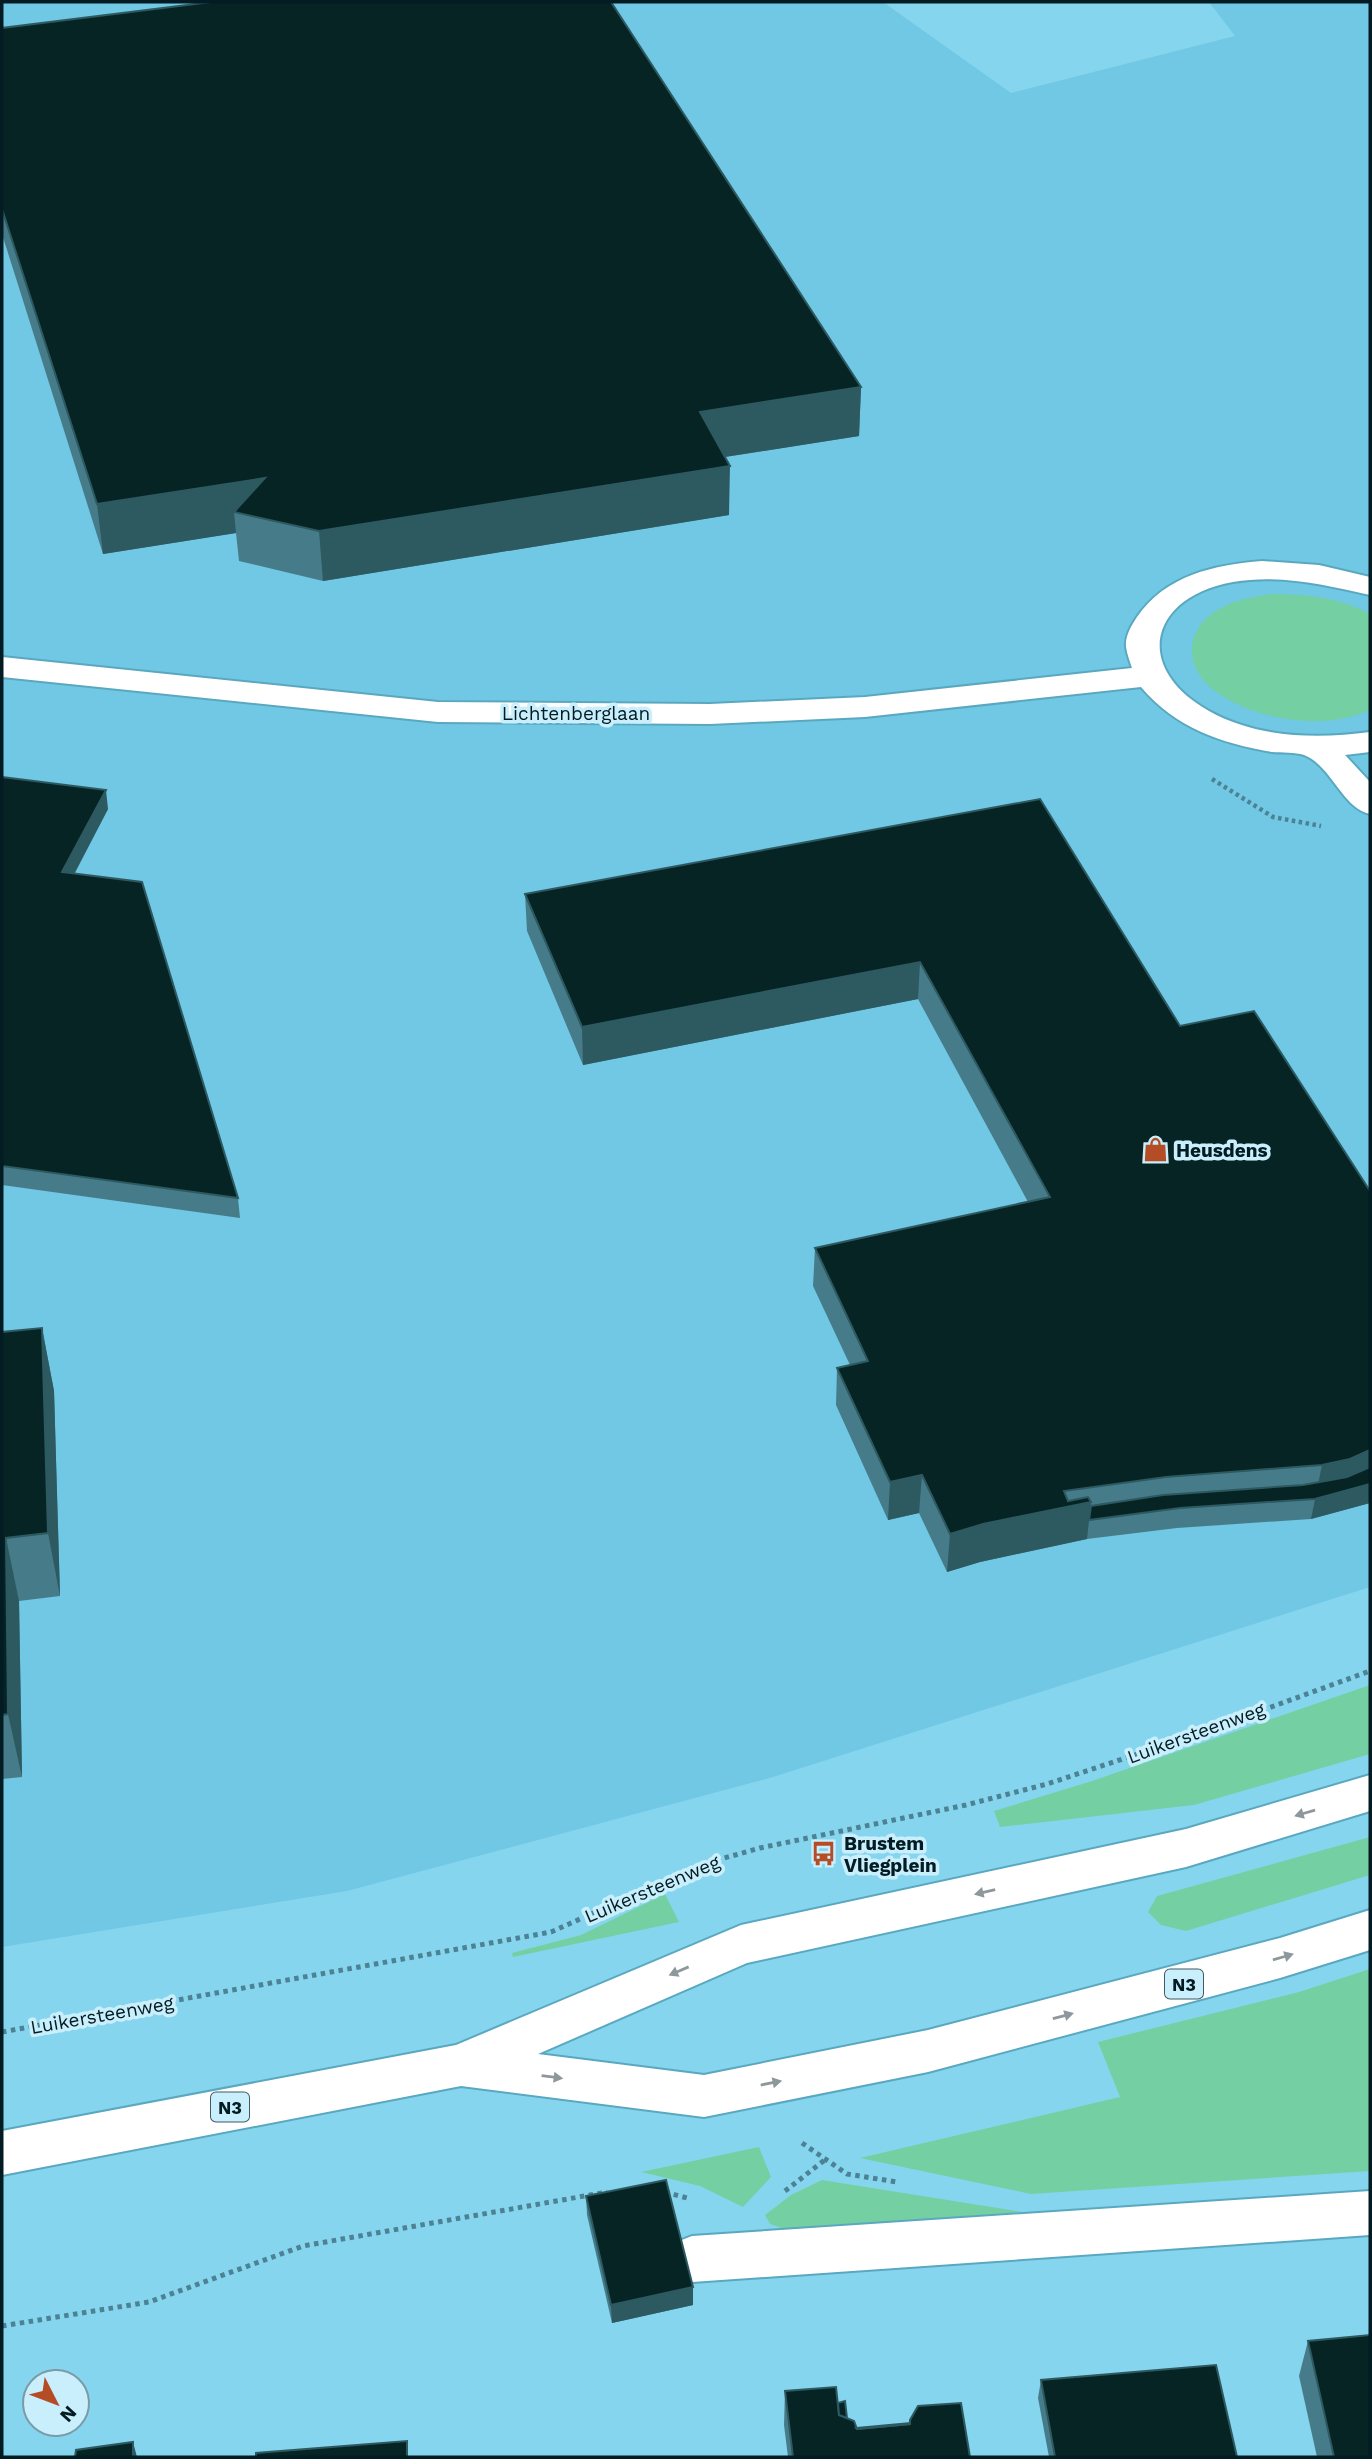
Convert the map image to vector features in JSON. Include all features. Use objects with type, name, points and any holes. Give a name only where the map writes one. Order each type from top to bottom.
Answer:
[{"type":"street","points":[[1370,586],[1340,577],[1295,570],[1245,571],[1203,581],[1171,597],[1149,620],[1142,647],[1150,676],[1166,696],[1186,712],[1219,729],[1251,738],[1314,747],[1338,747],[1370,742]]},
{"type":"street","name":"Lichtenberglaan","points":[[2,667],[438,712],[533,713],[710,714],[865,707],[1150,676]]},
{"type":"street","points":[[1314,747],[1342,769],[1370,804]]},
{"type":"street","name":"N3","points":[[2,2153],[460,2065],[741,1945],[1186,1847],[1370,1793]]},
{"type":"street","name":"N3","points":[[460,2065],[704,2096],[928,2051],[1280,1958],[1370,1930]]},
{"type":"street","points":[[692,2259],[774,2251],[1370,2213]]},
{"type":"path","name":"Luikersteenweg","points":[[2,2032],[551,1932],[586,1919],[667,1879],[725,1857],[1000,1797],[1088,1772],[1370,1671]]},
{"type":"path","points":[[662,2190],[714,2206],[774,2251]]},
{"type":"path","points":[[2,2326],[149,2302],[303,2246],[612,2192]]},
{"type":"shaded area","points":[[2,2],[883,2],[1011,93],[1235,36],[1209,2],[1370,2],[1370,1587],[773,1777],[347,1891],[2,1947]]},
{"type":"green space","points":[[1270,594],[1322,598],[1370,614],[1370,710],[1332,720],[1291,720],[1250,710],[1215,691],[1205,682],[1193,660],[1194,638],[1199,627],[1207,617],[1225,606]]},
{"type":"green space","points":[[1370,1685],[1370,1754],[1194,1805],[1000,1827],[994,1811],[1092,1781]]},
{"type":"green space","points":[[1370,1837],[1370,1875],[1186,1931],[1161,1925],[1148,1912],[1157,1896]]},
{"type":"green space","points":[[665,1894],[679,1922],[513,1957],[512,1953],[581,1935]]},
{"type":"green space","points":[[1370,1969],[1370,2171],[1031,2194],[860,2158],[1120,2097],[1098,2042],[1299,1992]]},
{"type":"green space","points":[[759,2147],[771,2177],[743,2207],[700,2186],[641,2172]]},
{"type":"green space","points":[[822,2180],[1022,2212],[787,2230],[770,2224],[765,2215],[791,2195]]},
{"type":"building","points":[[211,2],[611,2],[861,387],[700,412],[730,466],[319,531],[234,512],[265,478],[97,504],[2,209],[2,28]]},
{"type":"building","points":[[2,777],[106,790],[62,872],[142,882],[238,1198],[2,1166]]},
{"type":"building","name":"Heusdens","points":[[1040,799],[1180,1026],[1254,1011],[1370,1191],[1370,1450],[1350,1459],[1322,1465],[1166,1477],[1064,1491],[1068,1501],[1088,1497],[1091,1502],[983,1524],[950,1534],[922,1475],[890,1482],[837,1368],[868,1361],[815,1248],[1050,1197],[920,962],[582,1027],[525,894]]},
{"type":"building","points":[[42,1328],[48,1533],[6,1538],[8,1714],[2,1715],[2,1332]]},
{"type":"building","points":[[1370,1467],[1370,1484],[1315,1499],[1180,1508],[1089,1520],[1091,1506],[1163,1495],[1303,1485],[1347,1477]]},
{"type":"building","points":[[666,2180],[693,2287],[611,2305],[586,2196]]},
{"type":"building","points":[[1370,2335],[1370,2457],[1334,2457],[1308,2341]]},
{"type":"building","points":[[1216,2365],[1237,2457],[1055,2457],[1041,2380]]},
{"type":"building","points":[[836,2387],[839,2415],[854,2421],[857,2429],[910,2424],[918,2406],[961,2403],[970,2457],[793,2457],[785,2391]]},
{"type":"building","points":[[845,2401],[847,2418],[839,2415],[838,2403]]},
{"type":"building","points":[[910,2423],[857,2429],[856,2428]]},
{"type":"building","points":[[407,2441],[407,2457],[256,2457],[256,2453]]},
{"type":"building","points":[[133,2442],[133,2457],[75,2457],[76,2450]]},
{"type":"place","name":"Heusdens","points":[[1156,1150]]},
{"type":"place","name":"Brustem Vliegplein","points":[[824,1854]]}]
